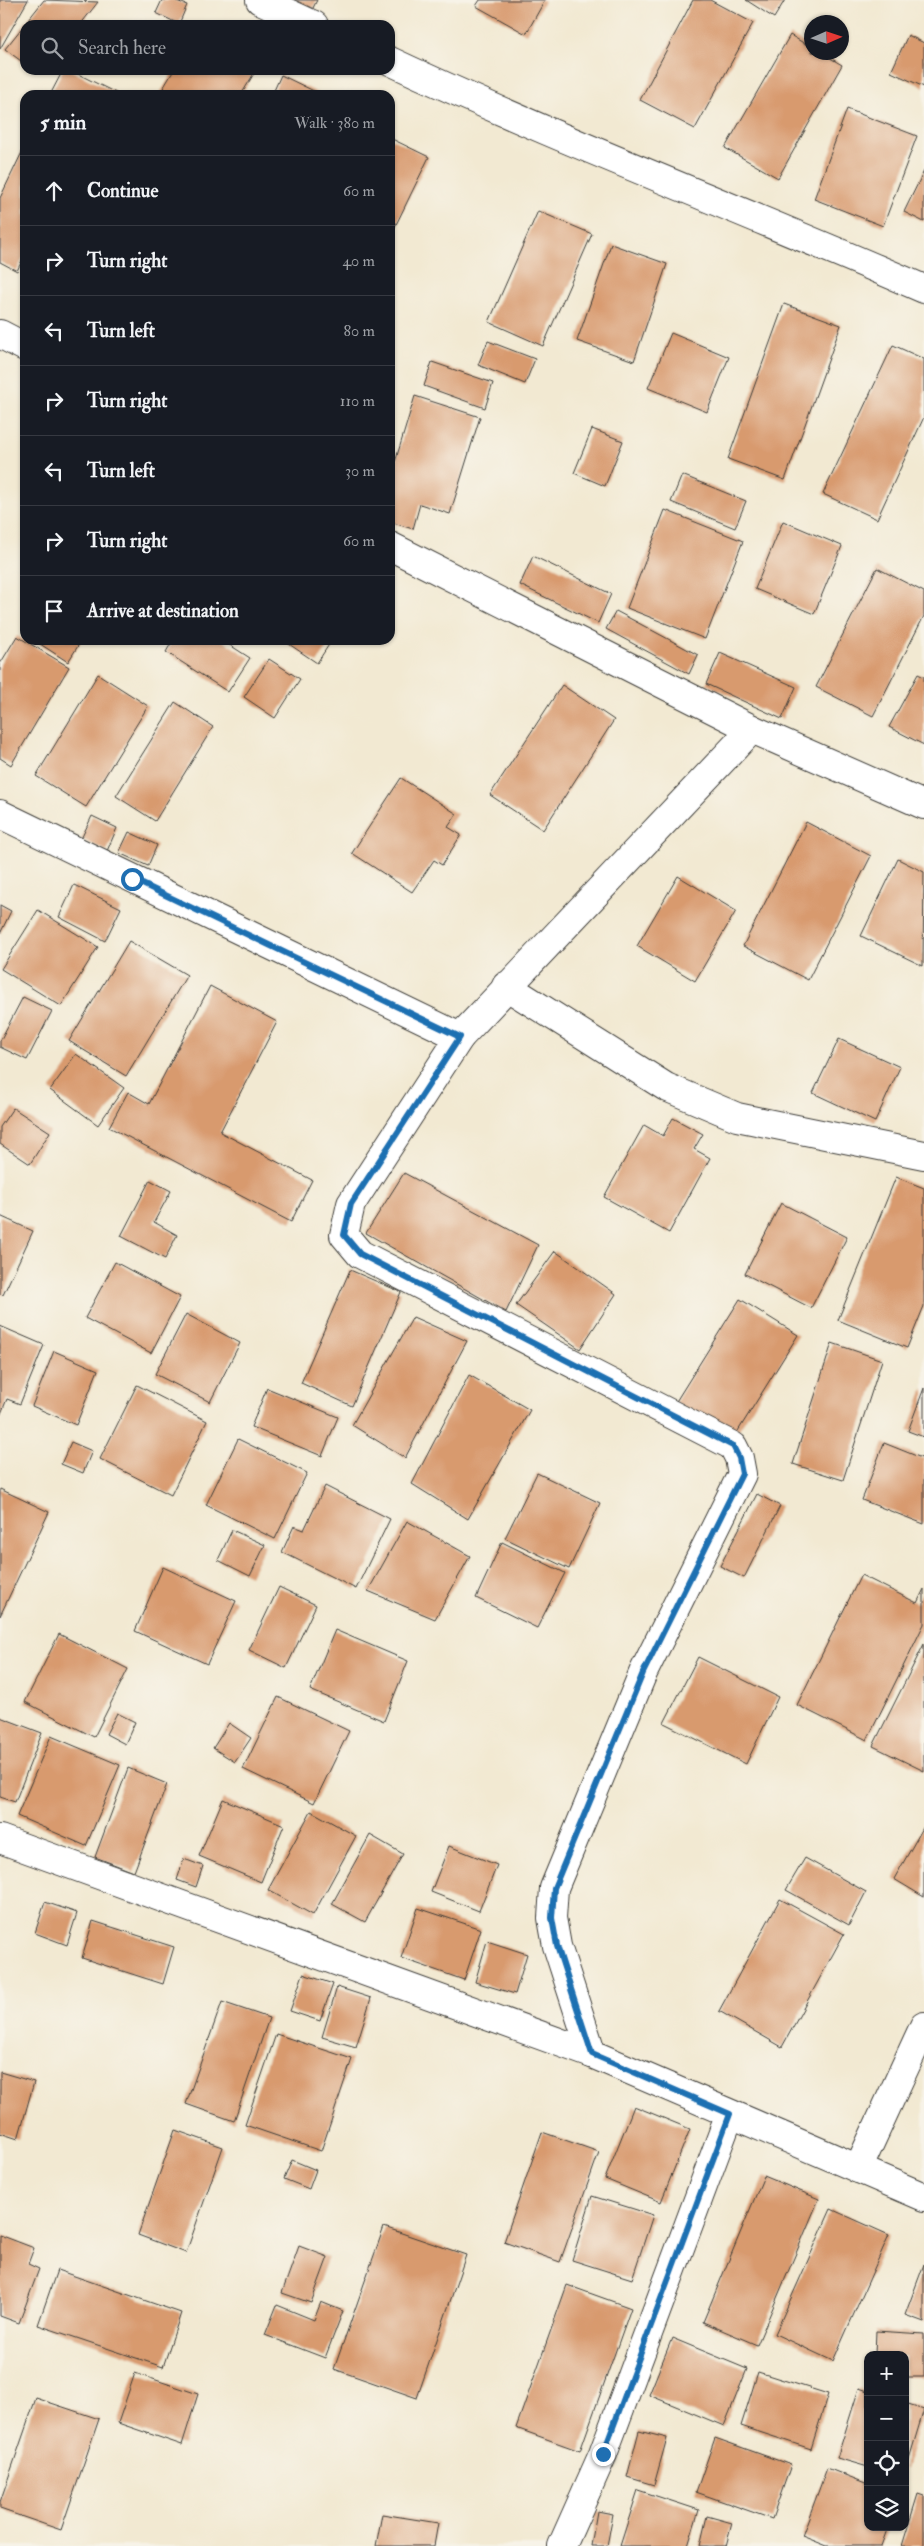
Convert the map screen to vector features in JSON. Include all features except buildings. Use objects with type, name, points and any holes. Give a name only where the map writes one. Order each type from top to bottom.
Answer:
[{"type":"street","points":[[260,0],[303,20]]},
{"type":"street","points":[[395,63],[489,107],[770,222],[924,288]]},
{"type":"street","points":[[0,334],[20,344]]},
{"type":"street","points":[[395,549],[752,729],[924,804]]},
{"type":"street","points":[[592,2054],[557,1946],[552,1918],[554,1888],[643,1673],[742,1474],[739,1458],[733,1446],[360,1254],[344,1235],[351,1204],[460,1037],[506,986],[752,729]]},
{"type":"street","points":[[0,814],[460,1037]]},
{"type":"street","points":[[506,986],[666,1087],[737,1117],[924,1155]]},
{"type":"street","points":[[0,1839],[592,2054],[924,2197]]},
{"type":"street","points":[[858,2169],[924,2026]]},
{"type":"street","points":[[562,2546],[603,2454],[730,2114]]},
{"type":"route","points":[[132,879],[460,1037],[351,1204],[344,1235],[360,1254],[733,1446],[739,1458],[742,1474],[643,1673],[554,1888],[552,1918],[557,1946],[592,2054],[730,2114],[603,2454]]}]
